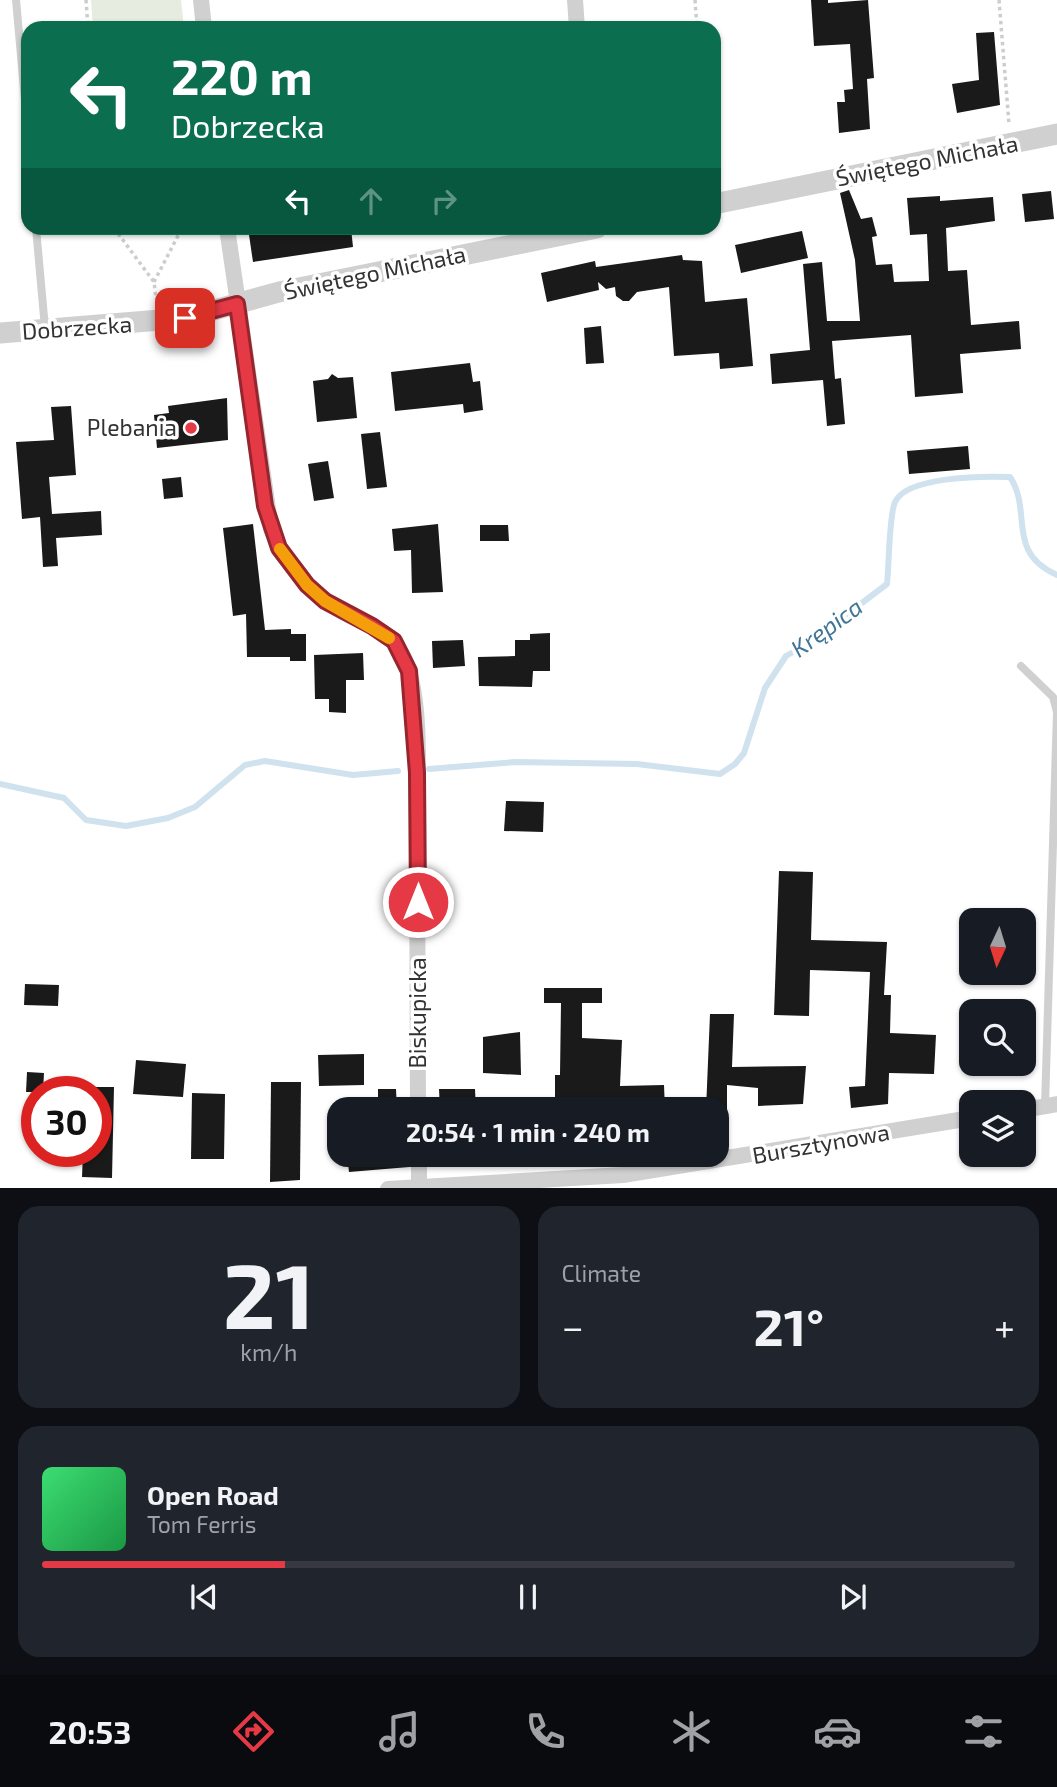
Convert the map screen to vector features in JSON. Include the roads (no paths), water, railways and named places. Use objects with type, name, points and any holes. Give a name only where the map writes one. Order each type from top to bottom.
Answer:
[{"type":"street","points":[[201,0],[203,21]]},
{"type":"street","points":[[575,0],[576,21]]},
{"type":"street","name":"Świętego Michała","points":[[721,203],[1057,134]]},
{"type":"street","name":"Biskupicka","points":[[228,235],[265,506],[279,548],[300,577],[325,601],[394,641],[409,671],[417,773],[418,1097]]},
{"type":"street","name":"Świętego Michała","points":[[237,304],[290,290],[559,235]]},
{"type":"street","name":"Dobrzecka","points":[[0,334],[159,322],[237,304]]},
{"type":"street","name":"Bursztynowa","points":[[388,1188],[543,1182],[623,1175],[959,1120]]},
{"type":"street","points":[[419,1167],[419,1186]]},
{"type":"lane","points":[[16,0],[21,56]]},
{"type":"lane","points":[[37,235],[46,331]]},
{"type":"lane","points":[[1021,666],[1053,697],[1057,712],[1051,1105]]},
{"type":"waterway","name":"Krępica","points":[[429,769],[515,762],[637,764],[720,774],[735,764],[744,753],[765,688],[786,656],[809,643],[887,584],[890,529],[895,502],[902,493],[930,482],[1010,477],[1020,503],[1025,543],[1041,566],[1057,575]]},
{"type":"waterway","name":"Krępica","points":[[0,784],[64,798],[86,820],[126,826],[168,818],[195,807],[245,765],[265,761],[353,775],[398,771]]},
{"type":"place","name":"Plebania","points":[[191,428]]}]
